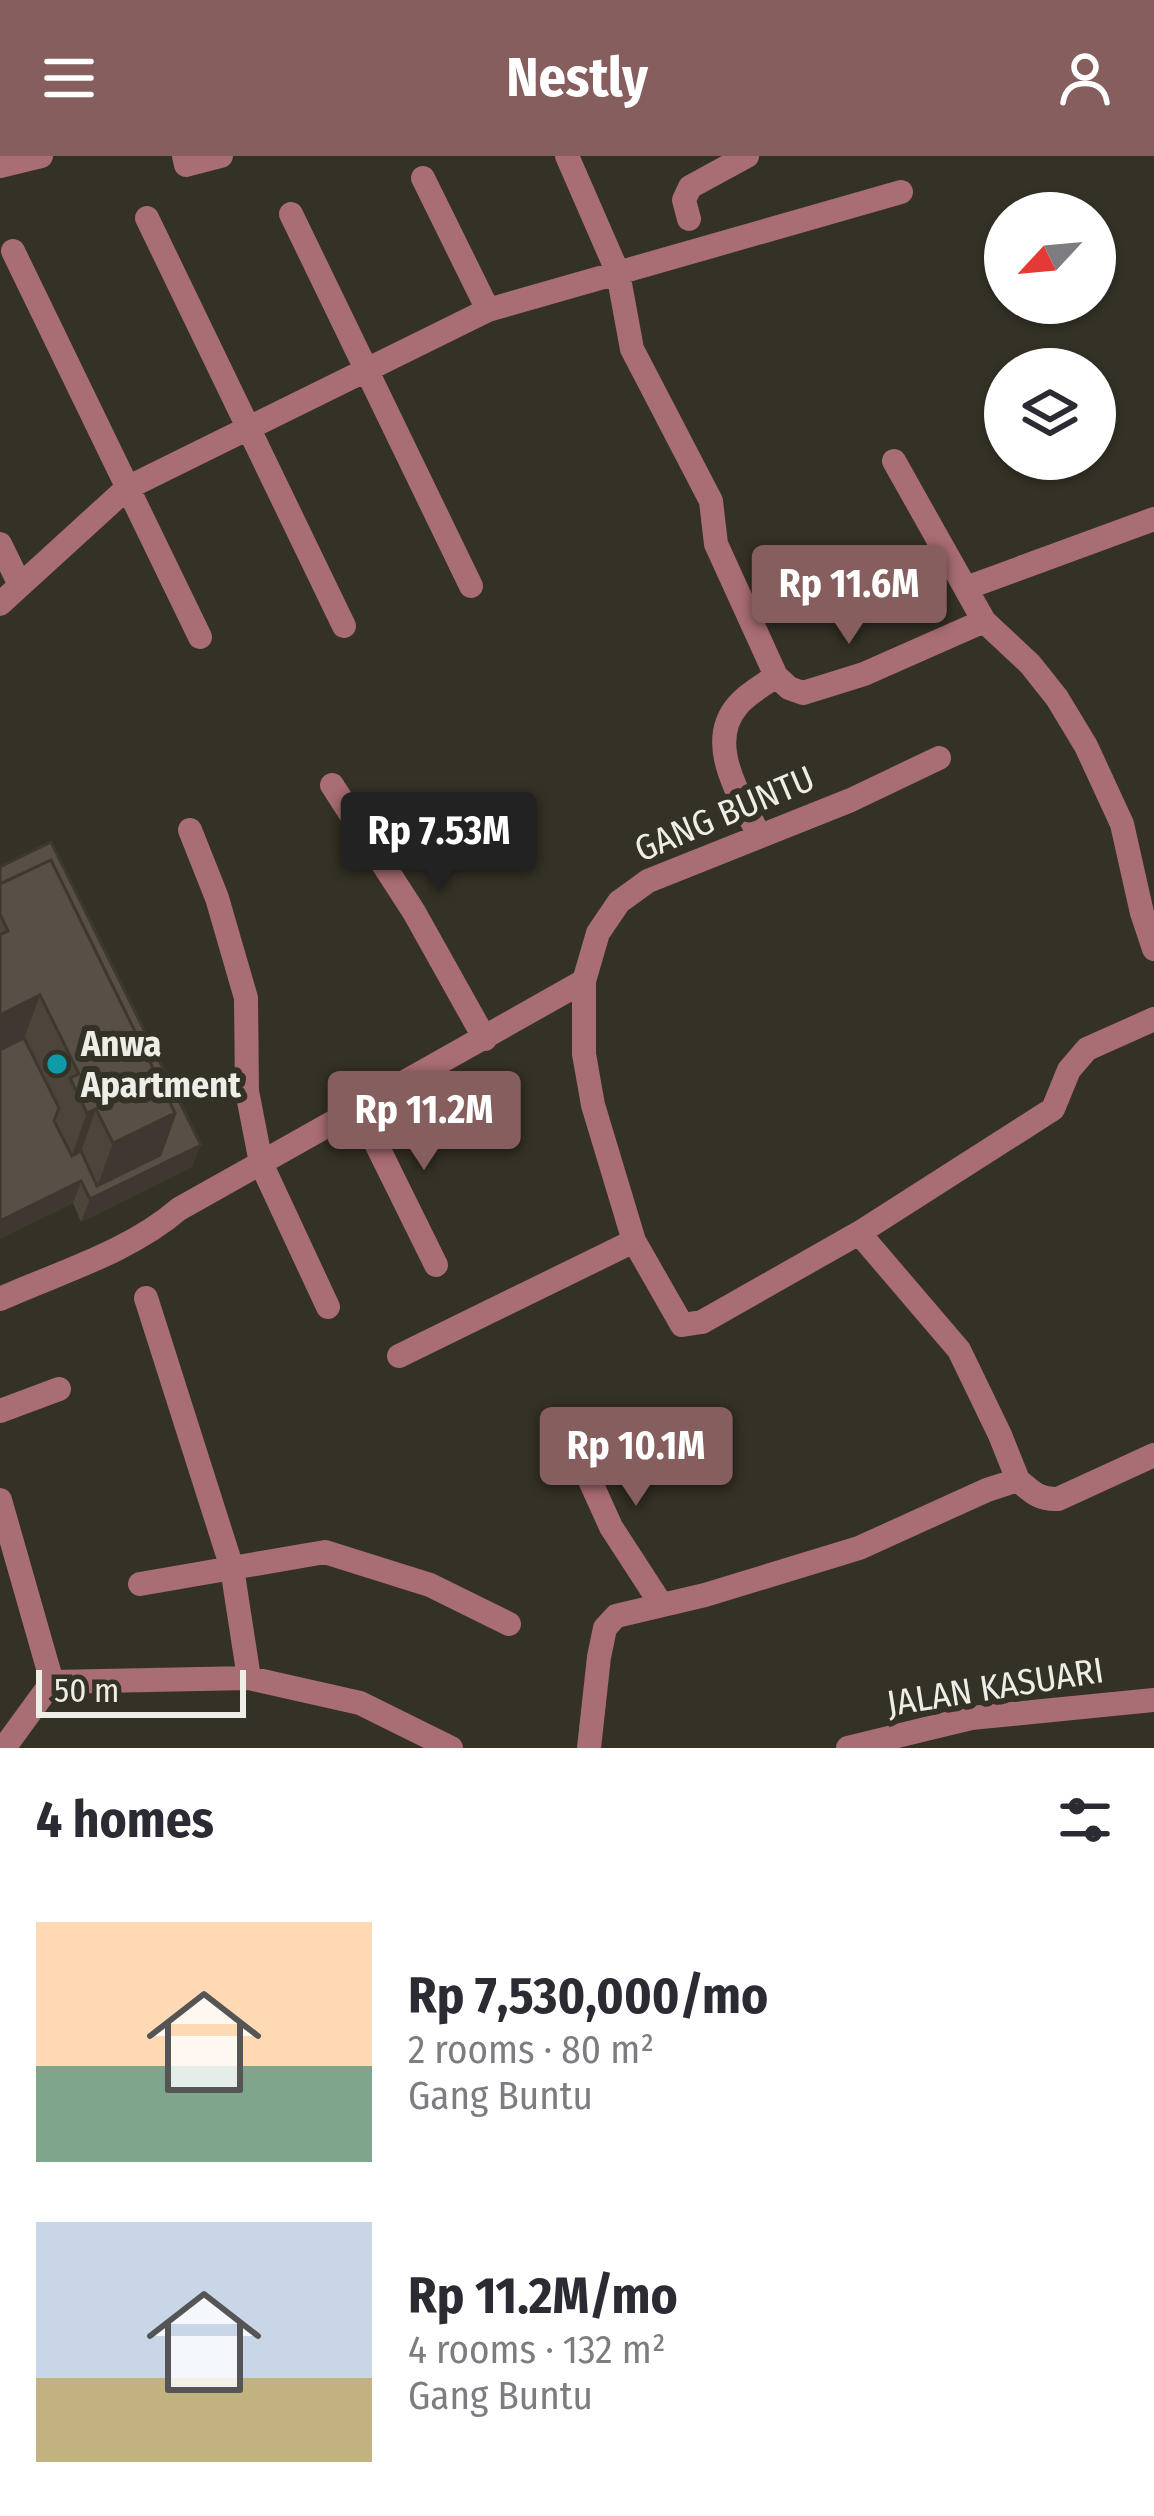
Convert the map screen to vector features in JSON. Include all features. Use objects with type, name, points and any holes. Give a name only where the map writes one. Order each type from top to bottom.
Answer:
[{"type":"street","points":[[0,166],[41,156]]},
{"type":"street","points":[[184,156],[187,165],[221,156]]},
{"type":"street","points":[[567,156],[618,273],[632,349],[711,501],[716,544],[776,676],[803,693],[865,674],[984,621]]},
{"type":"street","points":[[689,219],[684,200],[690,187],[747,156]]},
{"type":"street","points":[[423,178],[488,310]]},
{"type":"street","points":[[0,604],[127,488],[488,310],[901,192]]},
{"type":"street","points":[[291,214],[471,586]]},
{"type":"street","points":[[147,218],[344,626]]},
{"type":"street","points":[[13,251],[200,638]]},
{"type":"street","points":[[894,461],[984,621],[1030,664],[1086,746],[1121,824],[1154,949]]},
{"type":"street","points":[[966,588],[1154,519]]},
{"type":"street","points":[[0,544],[20,585]]},
{"type":"street","points":[[759,836],[725,762],[724,724],[740,701],[776,676]]},
{"type":"street","name":"GANG BUNTU","points":[[584,981],[598,933],[620,902],[648,881],[851,800],[938,758]]},
{"type":"street","points":[[332,785],[415,912],[485,1039]]},
{"type":"street","points":[[190,830],[217,898],[246,998],[248,1091],[261,1163],[328,1307]]},
{"type":"street","points":[[0,1299],[134,1240],[179,1209],[584,981],[587,1078],[634,1241],[682,1325],[702,1322],[859,1233],[1053,1108],[1069,1070],[1087,1049],[1154,1018]]},
{"type":"street","points":[[358,1107],[436,1265]]},
{"type":"street","points":[[859,1233],[959,1351],[1018,1480],[1035,1496],[1058,1498],[1154,1455]]},
{"type":"street","points":[[399,1356],[634,1241]]},
{"type":"street","points":[[146,1298],[232,1568],[250,1678]]},
{"type":"street","points":[[0,1412],[59,1389]]},
{"type":"street","points":[[575,1429],[588,1476],[611,1527],[661,1604]]},
{"type":"street","points":[[589,1748],[599,1657],[605,1628],[616,1616],[705,1595],[859,1548],[1018,1480]]},
{"type":"street","points":[[0,1500],[52,1682]]},
{"type":"street","points":[[140,1584],[325,1552],[430,1585],[509,1624]]},
{"type":"street","points":[[52,1682],[250,1678],[360,1702],[451,1748]]},
{"type":"street","points":[[4,1748],[52,1682]]},
{"type":"street","name":"JALAN KASUARI","points":[[848,1748],[971,1718],[1154,1700]]},
{"type":"building","points":[[51,842],[201,1145],[90,1199],[81,1181],[0,1221],[0,1050],[24,1038],[59,1108],[54,1121],[72,1156],[81,1151],[97,1186],[160,1155],[175,1113],[51,860],[0,884],[0,867]]},
{"type":"building","points":[[51,860],[175,1113],[113,1143],[96,1109],[87,1113],[70,1078],[79,1074],[40,995],[0,1015],[0,935],[8,931],[0,914],[0,884]]},
{"type":"place","name":"Anwa Apartment","points":[[57,1064]]}]
